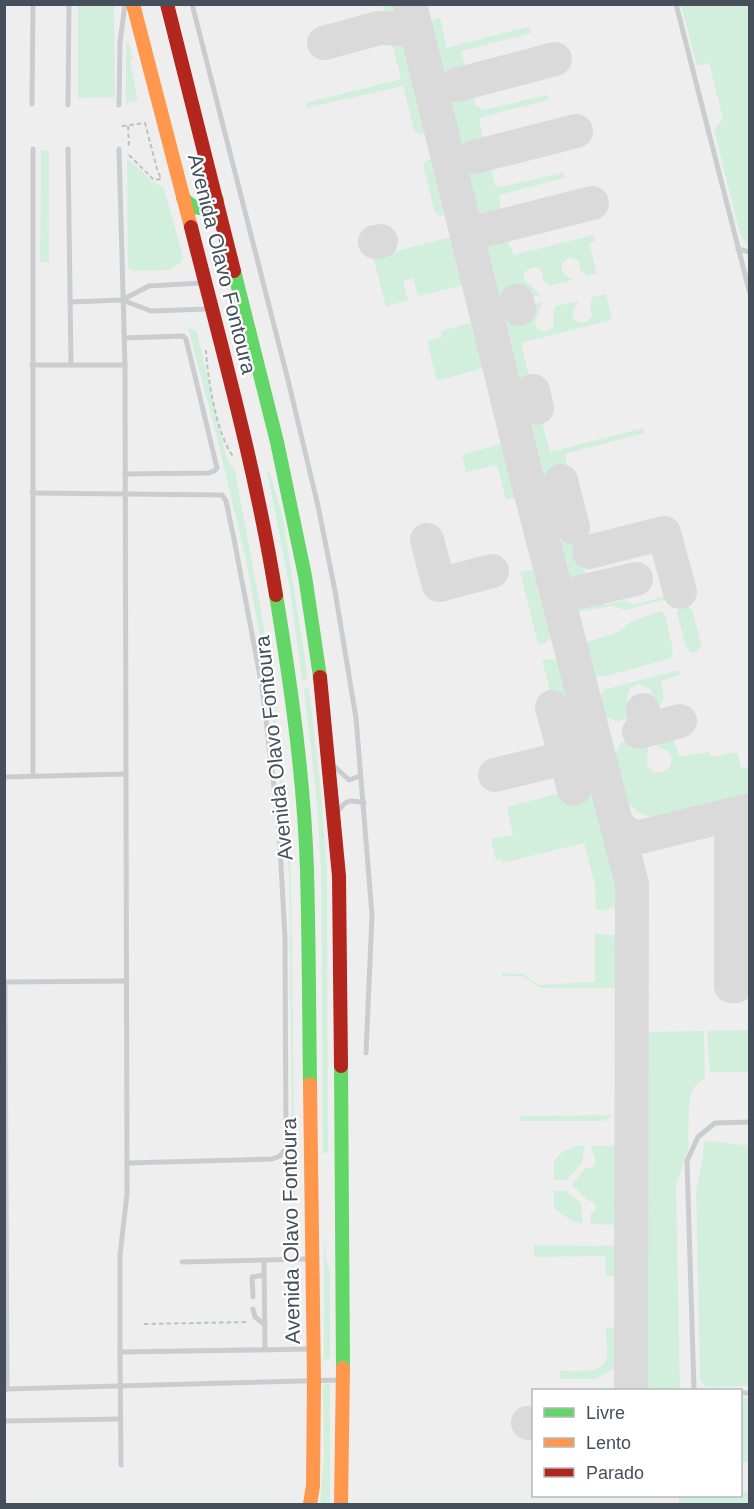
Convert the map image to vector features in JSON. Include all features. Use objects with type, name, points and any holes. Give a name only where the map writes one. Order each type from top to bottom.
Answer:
[{"type":"main road","name":"Avenida Olavo Fontoura","points":[[133,4],[183,198],[206,244],[205,282],[245,436],[263,522],[289,674],[301,781],[326,1200],[341,1238],[343,1380],[341,1504]]},
{"type":"main road","name":"Avenida Olavo Fontoura","points":[[168,4],[293,517],[316,653],[335,817],[339,876],[326,1200],[321,1231],[312,1259],[314,1381],[313,1486],[310,1504]]},
{"type":"main road","points":[[183,198],[198,210],[212,206],[217,200]]},
{"type":"main road","points":[[206,244],[228,248]]},
{"type":"main road","points":[[321,1231],[337,1233],[341,1238]]},
{"type":"lane","points":[[32,104],[33,4]]},
{"type":"lane","points":[[68,105],[69,4]]},
{"type":"lane","points":[[119,105],[120,42],[125,4]]},
{"type":"lane","points":[[192,4],[285,369],[318,506],[335,591],[356,718],[372,915],[366,1053]]},
{"type":"lane","points":[[676,4],[749,289]]},
{"type":"lane","points":[[33,149],[33,777]]},
{"type":"lane","points":[[68,149],[72,365]]},
{"type":"lane","points":[[119,149],[125,365],[127,1163],[127,1203],[120,1254],[120,1465]]},
{"type":"lane","points":[[738,249],[750,252]]},
{"type":"lane","points":[[122,300],[149,286],[205,282]]},
{"type":"lane","points":[[70,302],[122,300],[151,311],[212,309]]},
{"type":"lane","points":[[124,338],[183,336],[186,339],[217,468],[209,473],[125,474]]},
{"type":"lane","points":[[32,365],[125,365]]},
{"type":"lane","points":[[32,493],[220,494],[226,501],[262,687],[279,829],[285,938],[288,1139],[284,1152],[272,1160],[127,1163]]},
{"type":"lane","points":[[329,759],[348,780],[360,776]]},
{"type":"lane","points":[[4,777],[126,774]]},
{"type":"lane","points":[[335,817],[344,803],[351,800],[364,803]]},
{"type":"lane","points":[[126,981],[5,982],[6,1389],[343,1380]]},
{"type":"lane","points":[[694,1389],[687,1161],[698,1137],[715,1123],[750,1122]]},
{"type":"lane","points":[[182,1262],[312,1259]]},
{"type":"lane","points":[[264,1260],[265,1350]]},
{"type":"lane","points":[[253,1298],[252,1277],[264,1275]]},
{"type":"lane","points":[[253,1309],[255,1317],[263,1323]]},
{"type":"lane","points":[[120,1352],[313,1349]]},
{"type":"lane","points":[[4,1421],[120,1419]]},
{"type":"path","points":[[122,126],[143,124]]},
{"type":"path","points":[[128,126],[129,157],[154,180],[162,179]]},
{"type":"path","points":[[144,1324],[263,1323]]},
{"type":"green space","points":[[78,5],[114,5],[115,97],[78,98]]},
{"type":"green space","points":[[383,5],[400,5],[401,13],[397,16],[387,16]]},
{"type":"green space","points":[[681,5],[749,5],[749,247],[740,235],[714,129],[723,119],[709,63],[697,66]]},
{"type":"green space","points":[[440,18],[447,48],[530,26],[531,33],[461,51],[465,67],[463,74],[449,79],[436,76],[423,23]]},
{"type":"green space","points":[[402,38],[409,43],[431,128],[428,132],[420,135],[414,130],[403,86],[307,108],[306,103],[401,79],[392,43]]},
{"type":"green space","points":[[126,43],[129,43],[133,59],[130,61],[138,101],[126,103]]},
{"type":"green space","points":[[469,90],[474,94],[475,105],[483,110],[547,95],[549,100],[479,118],[483,138],[470,147],[462,147],[454,145],[443,100],[451,93]]},
{"type":"green space","points":[[41,150],[49,150],[49,262],[40,262]]},
{"type":"green space","points":[[127,158],[152,181],[164,188],[183,257],[181,262],[169,270],[133,271],[128,268]]},
{"type":"green space","points":[[427,160],[439,161],[450,207],[440,216],[435,213],[423,165]]},
{"type":"green space","points":[[490,168],[496,188],[564,172],[565,178],[499,195],[501,209],[499,214],[479,218],[473,215],[463,176],[468,171]]},
{"type":"green space","points":[[594,235],[595,241],[589,243],[597,274],[587,276],[580,270],[579,261],[570,257],[562,263],[562,269],[573,280],[550,286],[543,279],[541,271],[533,267],[524,274],[524,280],[541,295],[498,305],[494,302],[481,253],[481,249],[486,244],[496,239],[507,240],[514,255]]},
{"type":"green space","points":[[455,236],[468,284],[418,296],[413,278],[403,281],[408,300],[386,307],[373,257]]},
{"type":"green space","points":[[606,294],[612,320],[521,343],[531,383],[525,390],[517,388],[499,323],[501,313],[542,302],[535,323],[539,330],[547,332],[554,326],[555,306],[579,301],[572,314],[575,320],[582,323],[592,316],[590,306],[592,297]]},
{"type":"green space","points":[[470,323],[478,325],[487,359],[486,366],[437,381],[427,341],[442,337],[441,331]]},
{"type":"green space","points":[[188,327],[197,332],[226,456],[235,471],[261,610],[272,686],[291,873],[295,1203],[293,1203],[289,873],[269,687],[246,560]]},
{"type":"green space","points":[[531,412],[539,412],[550,452],[643,428],[645,433],[565,454],[567,477],[560,482],[549,484],[540,477],[524,418]]},
{"type":"green space","points":[[503,443],[517,497],[506,500],[497,465],[466,472],[462,455]]},
{"type":"green space","points":[[267,471],[269,471],[283,518],[308,679],[302,680],[289,584]]},
{"type":"green space","points":[[570,527],[581,529],[585,535],[591,558],[582,561],[587,580],[577,582],[567,578],[557,538],[560,533]]},
{"type":"green space","points":[[536,569],[553,636],[544,644],[538,643],[520,572]]},
{"type":"green space","points":[[689,590],[690,593],[625,610],[612,606],[577,612],[575,610],[589,600],[605,605],[625,600],[633,605]]},
{"type":"green space","points":[[686,606],[692,609],[701,643],[701,647],[696,652],[691,652],[686,647],[677,613],[679,608]]},
{"type":"green space","points":[[661,611],[665,614],[673,649],[671,658],[603,677],[593,675],[584,646],[587,642],[619,632],[632,621]]},
{"type":"green space","points":[[550,659],[561,662],[570,700],[554,705],[542,660]]},
{"type":"green space","points":[[679,670],[680,675],[661,681],[664,698],[656,712],[650,713],[649,707],[653,696],[650,689],[638,684],[631,688],[627,696],[628,704],[638,710],[638,717],[616,721],[603,716],[598,698],[606,689]]},
{"type":"green space","points":[[309,688],[327,871],[328,1153],[323,1153],[321,871],[316,793],[304,689]]},
{"type":"green space","points":[[660,731],[673,738],[680,757],[709,752],[711,757],[737,752],[741,768],[749,767],[749,795],[664,816],[650,817],[638,812],[626,801],[614,757],[621,742],[644,736],[648,748],[647,761],[650,770],[662,773],[670,767],[672,758],[668,751],[659,747],[655,734]]},
{"type":"green space","points":[[594,784],[618,878],[619,904],[603,911],[596,909],[595,885],[584,843],[502,863],[502,859],[496,860],[491,839],[513,835],[507,807]]},
{"type":"green space","points":[[595,933],[619,936],[619,988],[540,988],[522,976],[502,976],[502,973],[524,974],[538,985],[595,982]]},
{"type":"green space","points":[[749,1030],[749,1072],[710,1072],[707,1031]]},
{"type":"green space","points":[[704,1031],[705,1078],[696,1085],[691,1093],[688,1150],[676,1184],[680,1389],[645,1389],[646,1032]]},
{"type":"green space","points":[[615,1115],[604,1121],[520,1121],[520,1116]]},
{"type":"green space","points":[[704,1141],[749,1145],[749,1386],[709,1387],[705,1386],[700,1379],[696,1190]]},
{"type":"green space","points":[[577,1146],[585,1146],[582,1163],[566,1180],[554,1180],[554,1161],[562,1152]]},
{"type":"green space","points":[[591,1146],[618,1146],[619,1225],[590,1224],[591,1213],[595,1211],[596,1205],[587,1200],[572,1185],[585,1168],[591,1168],[596,1163]]},
{"type":"green space","points":[[554,1191],[566,1191],[581,1203],[583,1224],[573,1222],[554,1208]]},
{"type":"green space","points":[[324,1233],[326,1259],[330,1273],[330,1358],[327,1360],[324,1358]]},
{"type":"green space","points":[[534,1245],[618,1246],[618,1276],[606,1276],[605,1256],[534,1257]]},
{"type":"green space","points":[[606,1327],[614,1329],[618,1336],[616,1367],[596,1379],[560,1379],[560,1371],[588,1371],[605,1362],[607,1356]]},
{"type":"green space","points":[[327,1383],[330,1386],[330,1504],[320,1504],[324,1457],[323,1387]]},
{"type":"green space","points":[[742,1398],[749,1398],[749,1462],[742,1463]]},
{"type":"green space","points":[[742,1491],[749,1491],[749,1504],[679,1504],[679,1497],[742,1497]]},
{"type":"taxiway","points":[[410,4],[524,467],[632,884],[631,1389]]},
{"type":"taxiway","points":[[324,43],[379,28],[406,29]]},
{"type":"taxiway","points":[[456,85],[555,59]]},
{"type":"taxiway","points":[[474,157],[576,131]]},
{"type":"taxiway","points":[[477,232],[592,203]]},
{"type":"taxiway","points":[[375,242],[381,241]]},
{"type":"taxiway","points":[[517,301],[519,309]]},
{"type":"taxiway","points":[[533,391],[537,408]]},
{"type":"taxiway","points":[[561,481],[573,527]]},
{"type":"taxiway","points":[[589,552],[664,533],[680,592]]},
{"type":"taxiway","points":[[427,540],[439,585],[492,571]]},
{"type":"taxiway","points":[[580,592],[636,579]]},
{"type":"taxiway","points":[[552,707],[574,789]]},
{"type":"taxiway","points":[[643,710],[645,723],[639,732],[680,721]]},
{"type":"taxiway","points":[[495,775],[565,758]]},
{"type":"taxiway","points":[[618,826],[629,835],[640,837],[750,810]]},
{"type":"taxiway","points":[[736,986],[731,986],[731,841],[736,823],[741,816],[750,811]]},
{"type":"traffic: fast","points":[[183,198],[191,205],[200,208],[213,204],[217,200]]},
{"type":"traffic: fast","points":[[234,271],[277,442],[305,576],[320,677]]},
{"type":"traffic: fast","points":[[276,595],[287,663],[303,801],[307,870],[310,1084]]},
{"type":"traffic: fast","points":[[341,1066],[343,1368]]},
{"type":"traffic: slow","points":[[133,4],[191,227]]},
{"type":"traffic: slow","points":[[310,1084],[314,1381],[313,1486],[310,1504]]},
{"type":"traffic: slow","points":[[341,1504],[343,1368]]},
{"type":"traffic: jam","points":[[167,4],[234,271]]},
{"type":"traffic: jam","points":[[191,227],[259,502],[276,595]]},
{"type":"traffic: jam","points":[[320,677],[339,876],[341,1066]]}]
